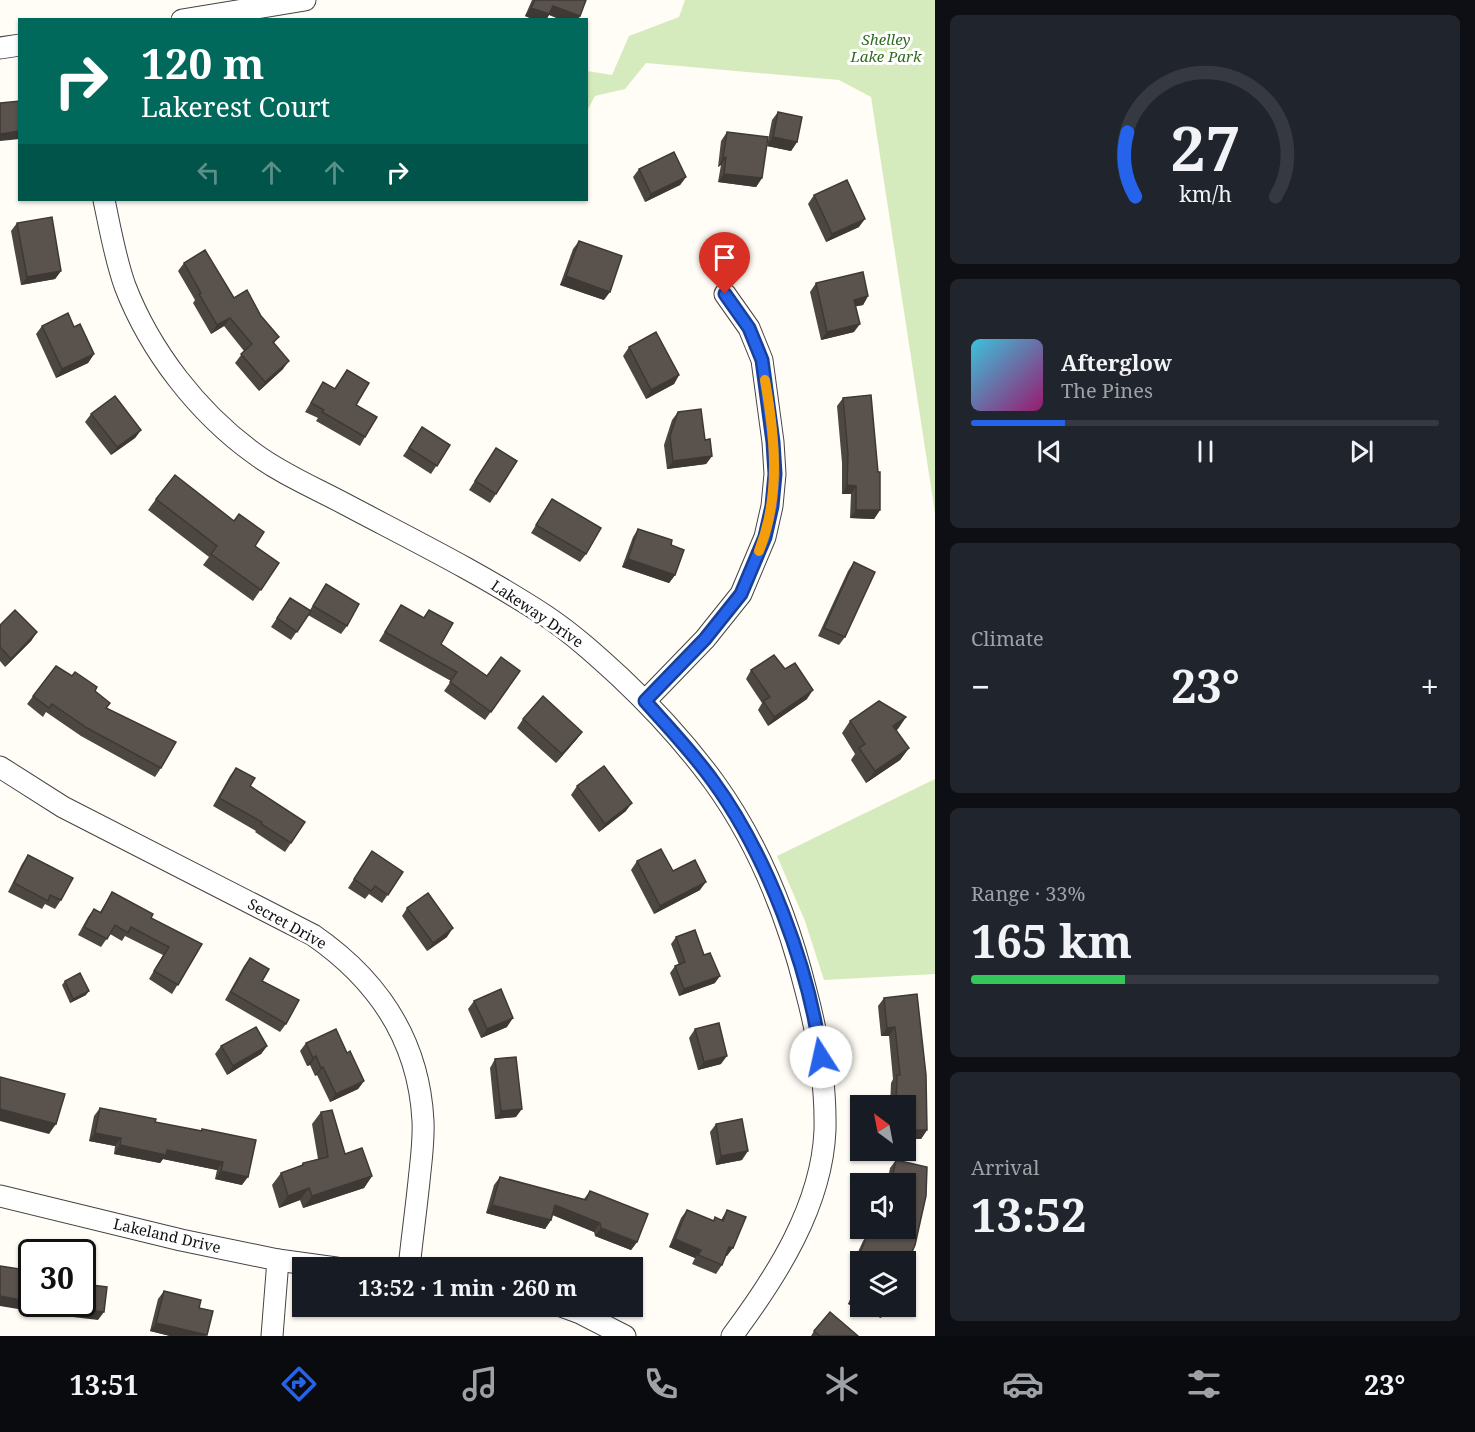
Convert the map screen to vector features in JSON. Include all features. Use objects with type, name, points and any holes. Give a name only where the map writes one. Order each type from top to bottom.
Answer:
[{"type":"street","points":[[194,18],[305,0]]},
{"type":"street","points":[[0,48],[18,45]]},
{"type":"street","name":"Lakeway Drive","points":[[104,201],[112,241],[125,286],[146,331],[170,369],[207,412],[254,454],[453,561],[548,618],[588,647],[645,701],[680,740],[714,782],[748,839],[792,937],[818,1040],[823,1075],[825,1131],[820,1165],[810,1198],[787,1253],[765,1292],[732,1336]]},
{"type":"street","points":[[645,701],[705,639],[741,594],[765,537],[772,506],[775,474],[773,442],[762,360],[749,328],[725,294]]},
{"type":"street","name":"Secret Drive","points":[[0,766],[63,807],[313,935],[338,953],[363,976],[398,1027],[411,1056],[420,1087],[423,1133],[410,1257]]},
{"type":"street","name":"Lakeland Drive","points":[[0,1196],[181,1240],[292,1262]]},
{"type":"street","points":[[272,1336],[278,1260]]},
{"type":"street","points":[[589,1317],[625,1336]]},
{"type":"green space","name":"Shelley Lake Park","points":[[685,0],[935,0],[935,513],[871,97],[839,80],[646,63],[625,89],[595,96],[588,109],[588,71],[612,75],[629,36],[679,17]]},
{"type":"green space","points":[[935,779],[935,974],[824,980],[805,921],[777,856]]},
{"type":"building","points":[[535,0],[586,0],[580,16],[553,6],[549,14],[531,8]]},
{"type":"building","points":[[18,101],[18,131],[0,134],[0,103]]},
{"type":"building","points":[[778,112],[802,117],[797,142],[773,137]]},
{"type":"building","points":[[727,132],[768,137],[762,178],[724,174],[726,157],[723,158]]},
{"type":"building","points":[[674,152],[686,177],[651,194],[639,169]]},
{"type":"building","points":[[847,180],[865,219],[832,234],[814,195]]},
{"type":"building","points":[[52,217],[61,271],[27,277],[17,223]]},
{"type":"building","points":[[579,241],[622,256],[610,292],[566,276]]},
{"type":"building","points":[[205,250],[234,298],[247,290],[261,316],[279,337],[273,342],[289,361],[265,382],[241,354],[252,344],[230,318],[217,325],[184,263]]},
{"type":"building","points":[[863,272],[868,296],[854,300],[860,324],[827,332],[816,283]]},
{"type":"building","points":[[68,313],[74,327],[80,324],[94,354],[62,369],[42,326]]},
{"type":"building","points":[[656,332],[679,375],[651,390],[629,347]]},
{"type":"building","points":[[347,370],[369,383],[356,405],[377,417],[365,437],[311,403],[323,382],[335,389]]},
{"type":"building","points":[[871,395],[878,472],[880,472],[880,510],[856,510],[856,486],[847,485],[848,454],[843,398]]},
{"type":"building","points":[[115,396],[141,430],[117,447],[91,414]]},
{"type":"building","points":[[701,409],[705,440],[710,439],[712,456],[673,461],[670,436],[678,412]]},
{"type":"building","points":[[422,427],[450,445],[437,466],[409,448]]},
{"type":"building","points":[[496,448],[517,461],[496,494],[475,481]]},
{"type":"building","points":[[175,475],[234,521],[239,514],[264,532],[255,546],[279,563],[261,590],[211,554],[217,546],[156,499]]},
{"type":"building","points":[[552,499],[601,528],[586,554],[536,525]]},
{"type":"building","points":[[638,529],[672,540],[671,545],[684,550],[675,575],[628,559]]},
{"type":"building","points":[[854,562],[875,572],[845,637],[824,628]]},
{"type":"building","points":[[326,584],[359,604],[347,626],[313,606]]},
{"type":"building","points":[[290,598],[311,611],[297,632],[277,618]]},
{"type":"building","points":[[401,605],[424,618],[429,610],[453,623],[441,644],[487,676],[501,657],[520,671],[491,712],[450,682],[457,672],[385,632]]},
{"type":"building","points":[[15,610],[37,632],[11,659],[0,647],[0,625]]},
{"type":"building","points":[[774,655],[785,669],[795,663],[813,690],[774,717],[763,701],[770,697],[751,670]]},
{"type":"building","points":[[56,666],[72,676],[75,672],[97,687],[95,691],[110,703],[106,708],[176,742],[161,768],[87,728],[52,704],[49,708],[33,696]]},
{"type":"building","points":[[543,696],[582,732],[562,754],[523,719]]},
{"type":"building","points":[[879,701],[906,717],[893,726],[909,748],[875,771],[859,748],[865,744],[850,721]]},
{"type":"building","points":[[604,766],[632,803],[605,824],[577,786]]},
{"type":"building","points":[[236,768],[255,778],[250,786],[305,822],[291,843],[261,824],[262,822],[219,798]]},
{"type":"building","points":[[661,849],[673,871],[695,860],[706,882],[660,906],[637,861]]},
{"type":"building","points":[[372,851],[403,872],[388,895],[375,886],[371,891],[354,879]]},
{"type":"building","points":[[28,855],[73,878],[61,900],[50,895],[48,901],[14,883]]},
{"type":"building","points":[[112,892],[153,914],[151,918],[202,944],[178,985],[154,971],[169,947],[131,927],[128,933],[115,925],[107,939],[84,927],[94,909],[101,913]]},
{"type":"building","points":[[428,893],[453,928],[433,943],[407,908]]},
{"type":"building","points":[[695,930],[704,955],[710,953],[720,976],[684,989],[675,966],[685,962],[676,937]]},
{"type":"building","points":[[250,958],[269,969],[262,981],[299,1000],[286,1024],[231,992]]},
{"type":"building","points":[[80,973],[89,991],[73,999],[65,981]]},
{"type":"building","points":[[501,989],[513,1018],[487,1029],[474,1001]]},
{"type":"building","points":[[917,994],[926,1075],[927,1130],[916,1130],[916,1095],[896,1095],[897,1075],[900,1075],[895,1027],[887,1028],[884,998]]},
{"type":"building","points":[[719,1023],[727,1056],[704,1062],[695,1029]]},
{"type":"building","points":[[256,1027],[267,1046],[233,1066],[221,1046]]},
{"type":"building","points":[[336,1029],[347,1053],[350,1051],[364,1081],[336,1094],[323,1067],[321,1068],[316,1056],[313,1058],[306,1043]]},
{"type":"building","points":[[516,1057],[522,1109],[501,1111],[495,1059]]},
{"type":"building","points":[[0,1077],[65,1094],[56,1124],[0,1109]]},
{"type":"building","points":[[100,1108],[156,1119],[155,1122],[256,1140],[248,1177],[221,1171],[223,1162],[167,1150],[166,1155],[120,1145],[121,1138],[95,1133]]},
{"type":"building","points":[[332,1110],[345,1154],[362,1148],[372,1176],[312,1196],[309,1188],[288,1196],[281,1173],[303,1165],[303,1163],[328,1157],[321,1112]]},
{"type":"building","points":[[742,1119],[748,1151],[721,1156],[716,1124]]},
{"type":"building","points":[[896,1161],[927,1167],[926,1196],[915,1245],[912,1251],[861,1251],[866,1239],[916,1239],[916,1173],[893,1173]]},
{"type":"building","points":[[500,1177],[586,1200],[590,1191],[648,1214],[637,1242],[601,1228],[600,1223],[555,1205],[551,1220],[492,1205]]},
{"type":"building","points":[[687,1210],[714,1221],[715,1217],[723,1221],[727,1210],[746,1217],[733,1248],[729,1247],[722,1265],[698,1255],[701,1250],[675,1239]]},
{"type":"building","points":[[0,1266],[18,1269],[18,1299],[0,1296]]},
{"type":"building","points":[[96,1286],[107,1287],[104,1312],[96,1311]]},
{"type":"building","points":[[164,1291],[201,1300],[199,1308],[213,1311],[207,1335],[156,1323]]},
{"type":"building","points":[[830,1312],[858,1336],[820,1336],[814,1331]]},
{"type":"slow traffic","points":[[759,551],[765,537],[772,506],[775,474],[765,380]]},
{"type":"route","points":[[725,294],[749,328],[762,360],[773,442],[775,474],[772,506],[765,537],[741,594],[705,639],[645,701],[714,782],[748,839],[792,937],[806,987],[821,1057]]}]
